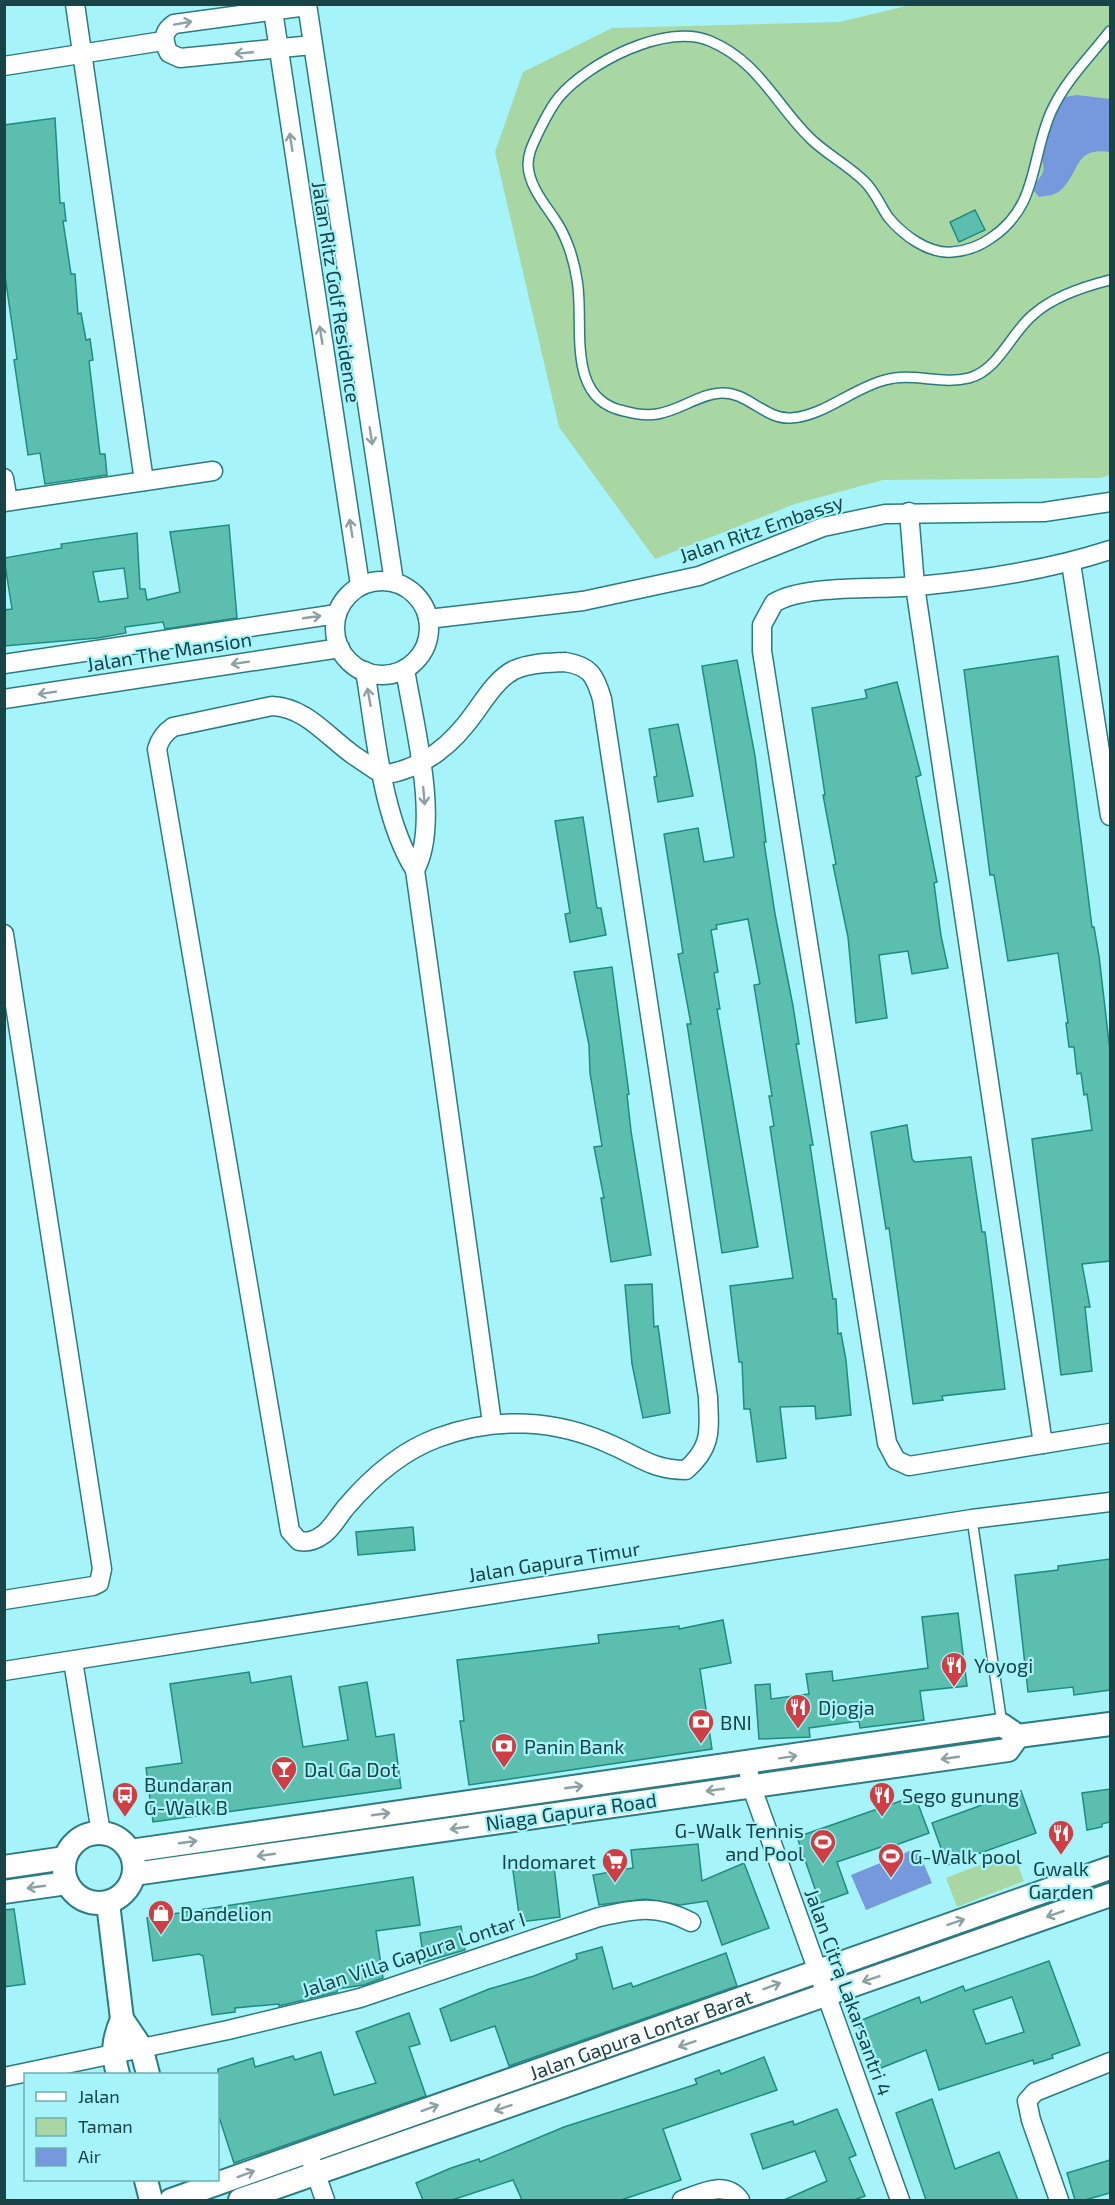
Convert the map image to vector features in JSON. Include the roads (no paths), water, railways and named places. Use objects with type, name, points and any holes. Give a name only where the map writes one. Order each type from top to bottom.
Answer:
[{"type":"street","points":[[75,4],[144,481]]},
{"type":"street","points":[[307,5],[272,7],[174,24],[165,32],[163,41],[169,53],[180,58],[312,45]]},
{"type":"street","name":"Jalan Ritz Golf Residence","points":[[307,5],[393,582]]},
{"type":"street","name":"Jalan Ritz Golf Residence","points":[[272,7],[360,585]]},
{"type":"street","points":[[4,66],[163,41]]},
{"type":"street","points":[[4,478],[6,502],[213,471]]},
{"type":"street","name":"Jalan Ritz Embassy","points":[[428,619],[583,602],[699,576],[823,527],[885,514],[1044,512],[1110,502]]},
{"type":"street","points":[[909,512],[915,586],[1043,1444]]},
{"type":"street","points":[[1110,550],[1071,563],[915,586],[801,594],[774,603],[762,625],[762,651],[887,1443],[896,1460],[909,1466],[1110,1433]]},
{"type":"street","points":[[1071,563],[1110,816]]},
{"type":"street","points":[[382,580],[393,582],[416,595],[428,619],[428,634],[424,648],[416,660],[405,669],[378,675],[365,671],[346,658],[339,648],[335,631],[337,614],[346,597],[360,585],[382,580]]},
{"type":"street","name":"Jalan The Mansion","points":[[4,664],[337,614]]},
{"type":"street","name":"Jalan The Mansion","points":[[4,699],[339,648]]},
{"type":"street","points":[[565,662],[582,665],[592,675],[602,699],[708,1397],[708,1443],[701,1457],[686,1470],[670,1470],[647,1464],[616,1446],[566,1429],[539,1423],[492,1423],[436,1438],[403,1455],[374,1477],[322,1536],[306,1542],[292,1537],[157,749],[165,733],[173,727],[272,706],[283,707],[302,715],[384,775],[421,764],[455,738],[489,693],[513,671],[537,664],[565,662]]},
{"type":"street","points":[[405,669],[421,764],[426,813],[425,848],[416,870]]},
{"type":"street","points":[[365,671],[393,820],[406,855],[416,870],[492,1423]]},
{"type":"street","points":[[4,934],[102,1569],[99,1583],[93,1586],[4,1600]]},
{"type":"street","name":"Jalan Gapura Timur","points":[[4,1671],[972,1519],[1110,1502]]},
{"type":"street","points":[[73,1661],[101,1833]]},
{"type":"street","name":"Niaga Gapura Road","points":[[130,1851],[749,1774],[1110,1724]]},
{"type":"street","name":"Niaga Gapura Road","points":[[134,1874],[749,1774]]},
{"type":"street","name":"Jalan Citra Lakarsantri 4","points":[[749,1774],[900,2200]]},
{"type":"street","points":[[101,1833],[112,1835],[130,1851],[134,1874],[126,1893],[108,1903],[96,1904],[84,1901],[67,1883],[65,1858],[78,1839],[101,1833]]},
{"type":"street","points":[[4,1867],[65,1858]]},
{"type":"street","name":"Jalan Gapura Lontar Barat","points":[[219,2180],[1110,1868]]},
{"type":"street","points":[[4,1892],[67,1883]]},
{"type":"street","name":"Jalan Gapura Lontar Barat","points":[[240,2200],[1110,1895]]},
{"type":"street","points":[[108,1903],[122,2019],[141,2047],[148,2073]]},
{"type":"street","name":"Jalan Villa Gapura Lontar I","points":[[38,2073],[115,2064],[141,2047],[285,2017],[360,1998],[599,1917],[632,1910],[655,1909],[675,1914],[691,1922]]},
{"type":"street","points":[[115,2064],[115,2034],[122,2019]]},
{"type":"street","points":[[1059,2200],[1030,2120],[1027,2101],[1035,2092],[1110,2062]]},
{"type":"street","name":"Jalan Villa Gapura Lontar I","points":[[4,2077],[24,2075]]},
{"type":"street","points":[[308,2151],[325,2200]]},
{"type":"street","points":[[146,2181],[151,2200]]},
{"type":"street","name":"Jalan Gapura Lontar Barat","points":[[175,2195],[217,2181]]},
{"type":"street","points":[[682,2200],[718,2188],[731,2191],[740,2200]]},
{"type":"lane","points":[[1110,31],[1068,80],[1050,115],[1023,207],[1006,228],[981,246],[954,253],[935,252],[906,235],[889,218],[869,186],[814,142],[753,69],[708,39],[680,36],[648,42],[615,56],[581,76],[559,97],[545,118],[530,150],[528,166],[531,180],[561,227],[572,260],[578,284],[579,337],[584,376],[597,399],[614,409],[639,414],[659,414],[721,392],[737,395],[776,417],[790,419],[808,415],[881,381],[900,376],[969,378],[987,369],[1032,315],[1042,308],[1095,283],[1110,280]]},
{"type":"lane","points":[[972,1519],[1009,1737]]},
{"type":"water","points":[[1077,95],[1110,99],[1110,152],[1098,151],[1084,156],[1062,189],[1054,194],[1039,197],[1034,191],[1044,168],[1040,156],[1051,117],[1065,97]]},
{"type":"water","name":"G-Walk pool","points":[[917,1848],[932,1883],[866,1910],[851,1875]]},
{"type":"place","name":"Yoyogi","points":[[954,1688]]},
{"type":"place","name":"Djogja","points":[[798,1730]]},
{"type":"place","name":"BNI","points":[[701,1745]]},
{"type":"place","name":"Panin Bank","points":[[504,1769]]},
{"type":"place","name":"Dal Ga Dot","points":[[284,1792]]},
{"type":"place","name":"Bundaran G-Walk B","points":[[125,1818]]},
{"type":"place","name":"Sego gunung","points":[[882,1818]]},
{"type":"place","name":"Gwalk Garden","points":[[1061,1856]]},
{"type":"place","name":"G-Walk Tennis and Pool","points":[[823,1865]]},
{"type":"place","name":"G-Walk pool","points":[[891,1879]]},
{"type":"place","name":"Indomaret","points":[[615,1884]]},
{"type":"place","name":"Dandelion","points":[[161,1936]]}]
